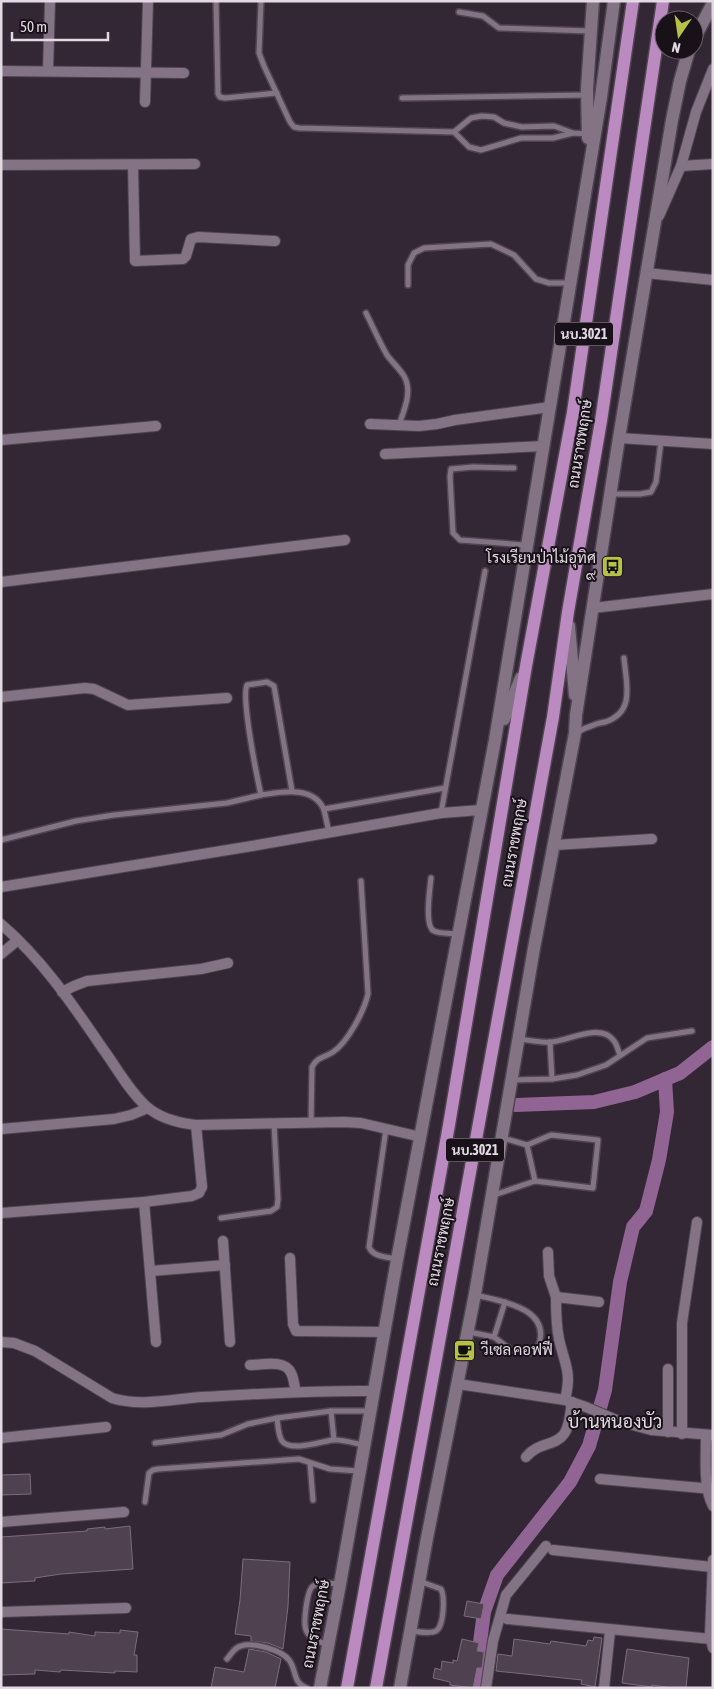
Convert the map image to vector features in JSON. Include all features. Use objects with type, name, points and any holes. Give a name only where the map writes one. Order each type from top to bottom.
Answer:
[{"type":"main road","points":[[590,166],[587,95],[593,1]]},
{"type":"main road","points":[[495,740],[590,166],[614,1]]},
{"type":"main road","name":"ถนนราชพฤกษ์","points":[[347,1688],[451,1116],[526,666],[573,412],[633,1]]},
{"type":"main road","name":"ถนนราชพฤกษ์","points":[[376,1688],[553,717],[568,612],[601,420],[663,1]]},
{"type":"main road","points":[[704,21],[713,3]]},
{"type":"main road","points":[[704,28],[713,18]]},
{"type":"main road","points":[[576,715],[646,274],[672,120],[686,60]]},
{"type":"main road","points":[[568,612],[576,715]]},
{"type":"main road","points":[[495,740],[526,666]]},
{"type":"main road","name":"นบ.3021","points":[[400,1688],[475,1294],[511,1080],[575,733],[576,715]]},
{"type":"main road","name":"ถนนราชพฤกษ์","points":[[322,1684],[397,1260],[495,740]]},
{"type":"main road","points":[[396,1688],[403,1670]]},
{"type":"street","points":[[48,71],[50,1]]},
{"type":"street","points":[[145,102],[148,1]]},
{"type":"street","points":[[1,71],[184,73]]},
{"type":"street","points":[[654,227],[681,166],[696,112],[712,73]]},
{"type":"street","points":[[1,165],[195,164]]},
{"type":"street","points":[[681,166],[713,164]]},
{"type":"street","points":[[133,165],[135,261],[183,259],[186,256],[191,239],[198,237],[275,242]]},
{"type":"street","points":[[646,274],[713,280]]},
{"type":"street","points":[[370,424],[418,426],[550,407]]},
{"type":"street","points":[[1,440],[156,426]]},
{"type":"street","points":[[619,438],[713,444]]},
{"type":"street","points":[[385,454],[544,446]]},
{"type":"street","points":[[1,582],[345,540]]},
{"type":"street","points":[[593,608],[713,594]]},
{"type":"street","points":[[1,697],[84,688],[103,692],[118,702],[128,705],[153,705],[228,698]]},
{"type":"street","points":[[1,887],[441,812],[481,810]]},
{"type":"street","points":[[555,845],[652,839]]},
{"type":"street","points":[[3,929],[18,940],[62,992],[126,1083],[148,1108],[168,1120],[180,1124],[196,1125],[310,1122],[361,1123],[421,1137]]},
{"type":"street","points":[[1,954],[18,940]]},
{"type":"street","points":[[62,992],[87,981],[201,969],[228,963]]},
{"type":"street","points":[[1,1129],[114,1119],[148,1108]]},
{"type":"street","points":[[1,1213],[144,1202],[192,1196],[199,1192],[202,1187],[196,1125]]},
{"type":"street","points":[[144,1202],[156,1342]]},
{"type":"street","points":[[682,1434],[682,1324],[697,1222]]},
{"type":"street","points":[[223,1241],[230,1342]]},
{"type":"street","points":[[526,1457],[537,1447],[554,1442],[565,1433],[569,1401],[569,1374],[556,1323],[556,1297],[549,1276],[548,1252]]},
{"type":"street","points":[[290,1258],[293,1324],[296,1331],[384,1332]]},
{"type":"street","points":[[150,1271],[225,1265]]},
{"type":"street","points":[[556,1297],[599,1302]]},
{"type":"street","points":[[1,1342],[24,1346],[112,1398],[124,1402],[136,1403],[200,1397],[337,1390],[374,1391]]},
{"type":"street","points":[[250,1365],[278,1364],[286,1366],[291,1372],[296,1392]]},
{"type":"street","points":[[668,1369],[668,1432]]},
{"type":"street","points":[[458,1384],[569,1401],[619,1421],[651,1430],[709,1435],[709,1499],[713,1506]]},
{"type":"street","points":[[1,1438],[106,1427]]},
{"type":"street","points":[[600,1480],[710,1489]]},
{"type":"street","points":[[1,1522],[124,1512]]},
{"type":"street","points":[[486,1688],[493,1641],[506,1595],[549,1548],[712,1567]]},
{"type":"street","points":[[506,1619],[712,1643],[713,1560]]},
{"type":"street","points":[[1,1612],[126,1608]]},
{"type":"street","points":[[604,1688],[610,1631]]},
{"type":"lane","points":[[216,1],[218,94],[220,97],[225,98],[277,93]]},
{"type":"lane","points":[[261,1],[260,53],[264,66],[290,122],[299,128],[454,132],[471,118],[482,116],[494,117],[504,123],[522,127],[554,126],[573,133],[588,134]]},
{"type":"lane","points":[[459,12],[484,16],[499,28],[591,31]]},
{"type":"lane","points":[[402,98],[587,95]]},
{"type":"lane","points":[[454,132],[470,147],[481,150],[521,138],[553,138],[573,133]]},
{"type":"lane","points":[[408,285],[408,265],[414,253],[424,248],[491,244],[514,255],[536,280],[549,283],[570,283]]},
{"type":"lane","points":[[366,313],[381,346],[404,376],[407,384],[407,402],[399,425]]},
{"type":"lane","points":[[612,494],[651,492],[656,482],[661,440]]},
{"type":"lane","points":[[514,468],[473,467],[452,469],[450,476],[453,532],[460,540],[528,545]]},
{"type":"lane","points":[[441,812],[485,571]]},
{"type":"lane","points":[[575,733],[594,724],[605,722],[621,713],[626,704],[627,696],[624,658]]},
{"type":"lane","points":[[261,795],[255,768],[246,703],[245,690],[251,684],[267,682],[274,686],[292,791]]},
{"type":"lane","points":[[324,809],[446,788]]},
{"type":"lane","points":[[1,840],[114,815],[227,803],[261,795],[292,791],[312,796],[319,801],[324,809],[329,832]]},
{"type":"lane","points":[[431,878],[428,911],[431,927],[434,931],[458,934]]},
{"type":"lane","points":[[310,1122],[312,1068],[316,1061],[333,1052],[340,1045],[361,1014],[368,994],[361,881]]},
{"type":"lane","points":[[511,1080],[577,1076],[606,1065],[646,1038],[692,1031]]},
{"type":"lane","points":[[519,1039],[550,1042],[581,1034],[599,1033],[609,1036],[615,1041],[620,1055]]},
{"type":"lane","points":[[550,1042],[552,1079]]},
{"type":"lane","points":[[221,1218],[271,1211],[277,1207],[274,1123]]},
{"type":"lane","points":[[386,1128],[369,1247],[371,1252],[377,1255],[397,1260]]},
{"type":"lane","points":[[492,1196],[535,1181],[592,1188],[598,1140],[551,1134],[527,1145],[502,1138]]},
{"type":"lane","points":[[527,1145],[535,1181]]},
{"type":"lane","points":[[468,1332],[494,1337],[510,1349],[521,1352],[530,1352],[538,1348],[540,1342],[538,1322],[525,1309],[475,1294]]},
{"type":"lane","points":[[494,1337],[505,1302]]},
{"type":"lane","points":[[331,1411],[334,1440]]},
{"type":"lane","points":[[155,1443],[221,1435],[248,1424],[277,1418],[331,1411],[370,1411]]},
{"type":"lane","points":[[277,1418],[280,1438],[283,1443],[291,1446],[334,1440],[364,1445]]},
{"type":"lane","points":[[145,1502],[148,1473],[152,1470],[299,1459],[330,1469],[359,1471]]},
{"type":"lane","points":[[310,1463],[313,1500]]},
{"type":"lane","points":[[410,1631],[431,1632],[437,1630],[440,1626],[444,1594],[441,1589],[419,1581]]},
{"type":"lane","points":[[328,1646],[312,1638],[306,1632],[304,1624],[308,1594],[316,1584],[340,1584]]},
{"type":"lane","points":[[227,1658],[239,1646],[247,1645],[279,1652],[290,1661],[297,1682],[307,1688]]},
{"type":"building","points":[[30,1474],[31,1494],[1,1495],[1,1475]]},
{"type":"building","points":[[130,1526],[133,1569],[61,1574],[35,1578],[35,1581],[1,1583],[1,1537]]},
{"type":"building","points":[[243,1559],[290,1562],[288,1606],[283,1649],[268,1643],[251,1641],[251,1636],[235,1634]]},
{"type":"building","points":[[467,1601],[484,1604],[481,1619],[464,1616]]},
{"type":"building","points":[[1,1629],[69,1634],[69,1632],[95,1636],[95,1632],[120,1633],[120,1630],[138,1632],[134,1655],[137,1655],[137,1672],[115,1671],[115,1673],[61,1670],[60,1672],[35,1670],[35,1674],[1,1675]]},
{"type":"building","points":[[594,1637],[602,1638],[595,1687],[581,1684],[582,1680],[496,1671],[498,1654],[512,1656],[514,1639],[550,1644],[551,1641],[586,1646],[588,1640],[593,1641]]},
{"type":"building","points":[[462,1639],[479,1643],[477,1651],[484,1652],[482,1668],[477,1668],[473,1688],[450,1685],[450,1682],[433,1678],[435,1668],[441,1670],[442,1661],[453,1663],[453,1660],[457,1661]]},
{"type":"building","points":[[249,1649],[266,1652],[281,1659],[275,1688],[211,1688],[215,1667],[244,1672]]},
{"type":"building","points":[[627,1649],[689,1658],[686,1688],[652,1685],[652,1687],[622,1683]]},
{"type":"waterway","points":[[516,1105],[594,1102],[635,1092],[680,1073],[713,1047]]},
{"type":"waterway","points":[[474,1688],[484,1612],[497,1575],[570,1482],[589,1446],[605,1390],[620,1282],[633,1227],[646,1211],[659,1160],[667,1112],[665,1079]]},
{"type":"place","name":"โรงเรียนป่าไม้อุทิศ ๙","points":[[612,567]]},
{"type":"place","name":"วีเซล คอฟฟี่","points":[[465,1350]]},
{"type":"district","name":"บ้านหนองบัว","points":[[615,1422]]}]
